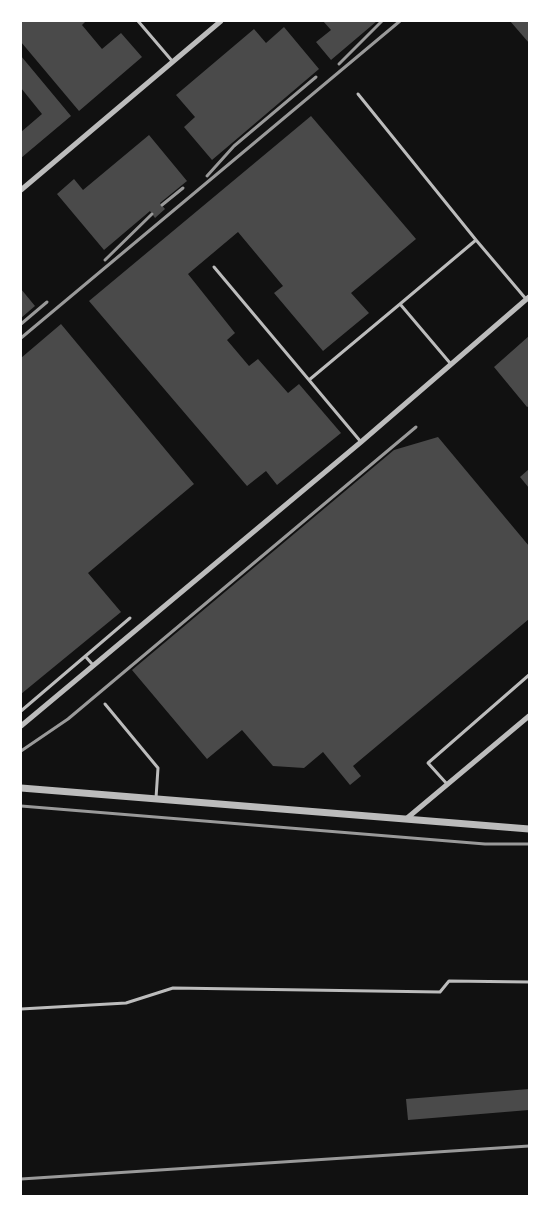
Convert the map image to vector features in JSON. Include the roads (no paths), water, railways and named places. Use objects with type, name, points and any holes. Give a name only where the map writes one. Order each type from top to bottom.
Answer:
[{"type":"street","points":[[21,190],[221,21]]},
{"type":"street","points":[[21,726],[361,442],[528,298]]},
{"type":"street","points":[[406,819],[529,716]]},
{"type":"street","points":[[21,788],[529,829]]},
{"type":"lane","points":[[138,21],[173,62]]},
{"type":"lane","points":[[358,94],[476,240],[528,298]]},
{"type":"lane","points":[[309,381],[476,240]]},
{"type":"lane","points":[[214,267],[361,442]]},
{"type":"lane","points":[[400,304],[450,363]]},
{"type":"lane","points":[[21,711],[130,618]]},
{"type":"lane","points":[[86,656],[93,665]]},
{"type":"lane","points":[[447,785],[428,763],[529,675]]},
{"type":"lane","points":[[105,704],[158,768],[156,798]]},
{"type":"lane","points":[[21,1009],[126,1003],[173,988],[440,992],[449,981],[529,982]]},
{"type":"railway","points":[[339,64],[382,21]]},
{"type":"railway","points":[[21,338],[400,21]]},
{"type":"railway","points":[[207,176],[234,146],[316,77]]},
{"type":"railway","points":[[162,205],[183,188]]},
{"type":"railway","points":[[105,260],[152,214]]},
{"type":"railway","points":[[21,324],[47,302]]},
{"type":"railway","points":[[21,751],[68,719],[416,427]]},
{"type":"railway","points":[[21,806],[485,844],[529,844]]},
{"type":"railway","points":[[21,1179],[529,1146]]}]
